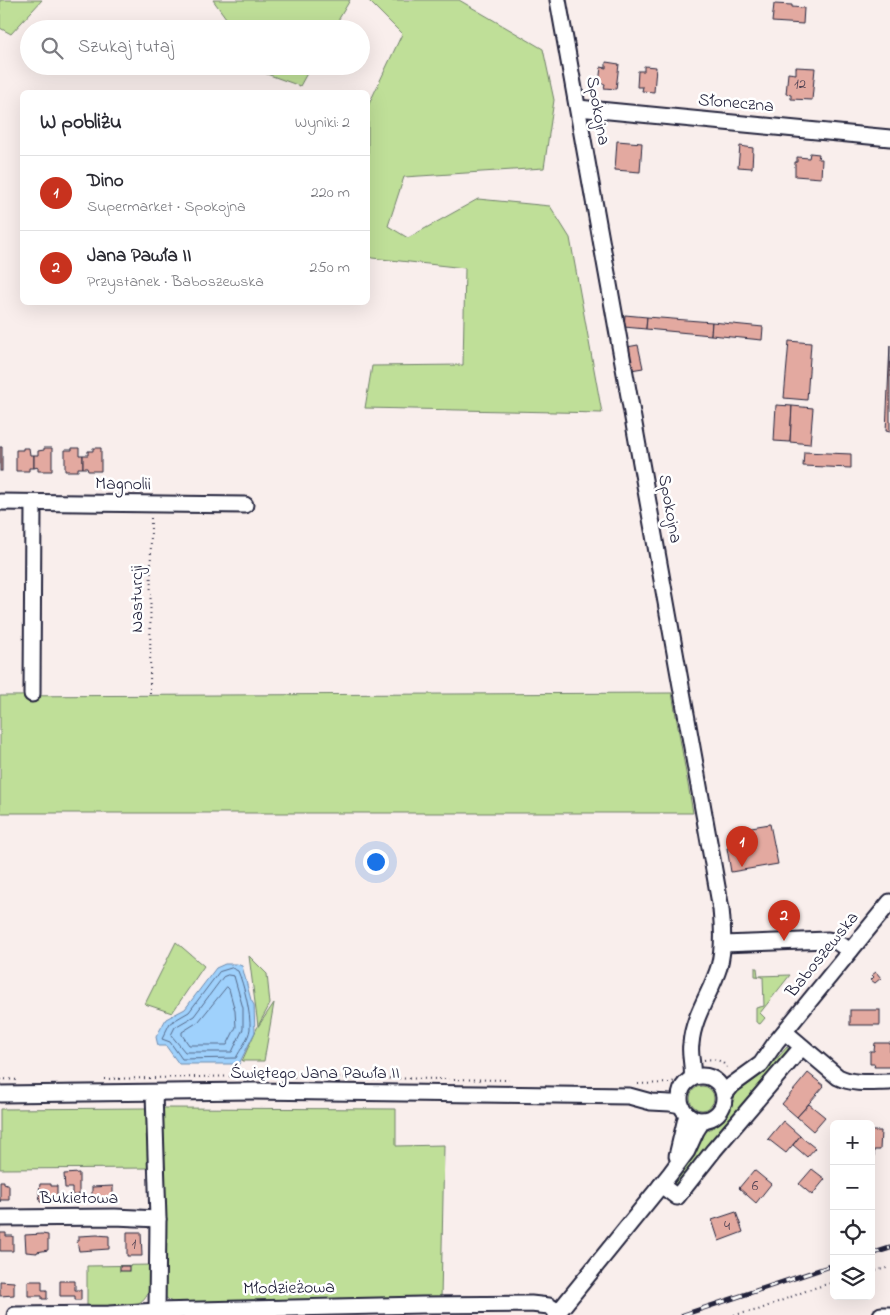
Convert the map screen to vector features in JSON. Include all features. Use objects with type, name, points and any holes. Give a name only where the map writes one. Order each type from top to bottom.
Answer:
[{"type":"street","name":"Spokojna","points":[[558,0],[721,909],[723,944],[718,968],[699,1012],[690,1043],[697,1061],[699,1081]]},
{"type":"street","name":"Słoneczna","points":[[578,108],[890,138]]},
{"type":"street","name":"Magnolii","points":[[0,502],[245,505]]},
{"type":"street","points":[[32,503],[32,694]]},
{"type":"street","name":"Baboszewska","points":[[724,1095],[732,1085],[761,1064],[770,1050],[890,902]]},
{"type":"street","points":[[723,944],[828,940],[837,942],[850,951]]},
{"type":"street","points":[[785,1032],[838,1077],[846,1081],[890,1082]]},
{"type":"street","points":[[661,1185],[677,1197],[714,1150],[802,1047]]},
{"type":"street","name":"Baboszewska","points":[[699,1081],[731,1073],[756,1056],[770,1050]]},
{"type":"street","points":[[676,1165],[679,1144],[685,1127],[684,1110],[680,1094],[699,1081],[718,1084],[724,1095],[719,1112],[709,1119],[703,1120],[697,1119],[684,1110]]},
{"type":"street","name":"Świętego Jana Pawła II","points":[[0,1094],[253,1091],[667,1092],[699,1081]]},
{"type":"street","name":"Świętego Jana Pawła II","points":[[632,1091],[651,1102],[670,1103],[684,1110]]},
{"type":"street","points":[[154,1093],[158,1219],[157,1311]]},
{"type":"street","points":[[557,1313],[687,1151],[703,1120]]},
{"type":"street","name":"Bukietowa","points":[[0,1218],[115,1217],[158,1219]]},
{"type":"street","name":"Młodzieżowa","points":[[15,1315],[109,1315],[157,1311],[530,1304],[550,1306],[557,1313]]},
{"type":"street","points":[[881,1315],[890,1314]]},
{"type":"path","name":"Nasturcji","points":[[150,694],[151,504]]},
{"type":"path","points":[[632,1091],[675,1082],[683,1075],[686,1063],[697,1061],[711,1059],[721,1061],[731,1073]]},
{"type":"path","points":[[103,1079],[244,1076],[514,1080]]},
{"type":"path","points":[[0,1079],[25,1080]]},
{"type":"path","points":[[875,1271],[890,1267]]},
{"type":"path","points":[[734,1315],[758,1310],[830,1283]]},
{"type":"green space","points":[[0,0],[42,0],[24,20],[20,20],[20,24],[11,34],[0,28]]},
{"type":"green space","points":[[213,0],[350,0],[338,20],[227,20]]},
{"type":"green space","points":[[368,0],[459,0],[543,49],[554,100],[544,168],[404,177],[388,226],[408,238],[478,199],[550,206],[570,238],[602,413],[365,408],[372,366],[463,365],[465,268],[370,257],[370,102],[402,34]]},
{"type":"green space","points":[[270,75],[306,75],[300,86]]},
{"type":"green space","points":[[672,693],[693,813],[0,813],[0,696]]},
{"type":"green space","points":[[176,942],[204,966],[172,1013],[145,1004]]},
{"type":"green space","points":[[249,956],[267,974],[270,1004],[258,1026]]},
{"type":"green space","points":[[755,968],[757,968],[758,976],[790,975],[760,1013],[765,1018],[760,1024],[756,1022],[756,1008],[764,1006],[763,977],[755,976]]},
{"type":"green space","points":[[274,1003],[264,1061],[242,1061],[257,1028]]},
{"type":"green space","points":[[787,1047],[790,1051],[678,1189],[670,1188],[688,1163],[704,1133],[721,1122],[729,1113],[738,1092],[763,1074]]},
{"type":"green space","points":[[702,1086],[711,1089],[714,1098],[711,1107],[702,1110],[693,1107],[690,1098],[693,1089]]},
{"type":"green space","points":[[147,1108],[150,1168],[0,1169],[0,1109]]},
{"type":"green space","points":[[163,1108],[396,1109],[396,1146],[444,1145],[441,1300],[173,1303],[165,1297]]},
{"type":"green space","points":[[152,1265],[148,1293],[135,1305],[114,1308],[87,1308],[87,1266]]},
{"type":"water","points":[[225,964],[242,966],[254,1005],[255,1032],[239,1064],[179,1064],[166,1046],[158,1046],[156,1037],[166,1019],[185,1009],[216,968]]},
{"type":"building","points":[[774,4],[804,8],[803,24],[772,22]]},
{"type":"building","points":[[606,62],[619,64],[616,89],[604,88],[605,84],[599,83],[601,67],[606,68]]},
{"type":"building","points":[[644,66],[656,67],[654,92],[642,91],[643,87],[637,87],[638,71],[644,71]]},
{"type":"building","points":[[796,67],[815,68],[812,100],[791,99],[791,95],[786,94],[788,73],[796,74]]},
{"type":"building","points":[[617,141],[642,143],[640,172],[615,170]]},
{"type":"building","points":[[740,146],[753,148],[752,168],[738,167]]},
{"type":"building","points":[[810,153],[819,154],[818,159],[822,159],[821,178],[795,176],[797,157],[809,158]]},
{"type":"building","points":[[625,315],[647,317],[646,329],[624,327]]},
{"type":"building","points":[[647,317],[712,322],[711,335],[646,329]]},
{"type":"building","points":[[712,322],[763,327],[762,340],[711,335]]},
{"type":"building","points":[[789,341],[811,343],[807,400],[784,398]]},
{"type":"building","points":[[638,345],[643,368],[631,370],[627,347]]},
{"type":"building","points":[[890,345],[890,432],[886,431]]},
{"type":"building","points":[[776,405],[792,406],[790,442],[774,441]]},
{"type":"building","points":[[792,406],[813,408],[810,444],[790,442]]},
{"type":"building","points":[[0,447],[2,447],[2,471],[0,471]]},
{"type":"building","points":[[23,448],[29,448],[30,455],[34,455],[34,468],[29,468],[29,471],[16,471],[16,450],[23,450]]},
{"type":"building","points":[[44,448],[52,448],[52,471],[38,471],[38,467],[34,468],[34,455],[38,455],[38,451],[44,450]]},
{"type":"building","points":[[72,448],[79,448],[79,455],[83,455],[83,468],[78,468],[78,471],[65,471],[65,450],[72,450]]},
{"type":"building","points":[[93,448],[101,448],[101,471],[88,471],[87,468],[83,468],[83,455],[88,455],[88,451],[93,451]]},
{"type":"building","points":[[804,452],[851,454],[851,468],[803,466]]},
{"type":"building","points":[[770,824],[778,864],[731,872],[727,848],[748,844],[745,828]]},
{"type":"building","points":[[876,972],[881,978],[875,983],[871,980],[874,977],[872,975]]},
{"type":"building","points":[[850,1010],[880,1010],[880,1025],[850,1025]]},
{"type":"building","points":[[875,1043],[890,1043],[890,1067],[874,1067],[875,1064],[870,1064],[870,1051],[874,1051]]},
{"type":"building","points":[[808,1073],[824,1086],[797,1117],[782,1104]]},
{"type":"building","points":[[809,1104],[825,1117],[813,1131],[797,1117]]},
{"type":"building","points":[[783,1121],[800,1136],[786,1153],[768,1139]]},
{"type":"building","points":[[875,1131],[881,1131],[880,1150],[875,1150]]},
{"type":"building","points":[[800,1136],[815,1148],[807,1157],[793,1145]]},
{"type":"building","points":[[812,1169],[825,1179],[812,1195],[799,1184]]},
{"type":"building","points":[[754,1170],[771,1184],[756,1203],[739,1188]]},
{"type":"building","points":[[79,1173],[79,1195],[72,1195],[72,1188],[65,1188],[64,1174]]},
{"type":"building","points":[[0,1181],[4,1181],[4,1183],[9,1185],[9,1200],[0,1200]]},
{"type":"building","points":[[40,1184],[57,1186],[57,1200],[40,1202]]},
{"type":"building","points":[[113,1186],[113,1200],[92,1200],[92,1187]]},
{"type":"building","points":[[736,1212],[743,1232],[719,1241],[712,1220]]},
{"type":"building","points":[[127,1232],[141,1232],[142,1256],[127,1256]]},
{"type":"building","points":[[0,1233],[6,1233],[6,1236],[13,1236],[13,1251],[0,1251]]},
{"type":"building","points":[[25,1235],[48,1235],[48,1250],[37,1253],[26,1252]]},
{"type":"building","points":[[79,1236],[109,1236],[109,1249],[79,1251],[77,1241],[79,1241]]},
{"type":"building","points":[[120,1266],[129,1266],[129,1271],[120,1271]]},
{"type":"building","points":[[0,1281],[14,1282],[14,1295],[0,1296]]},
{"type":"building","points":[[28,1281],[42,1281],[42,1290],[47,1290],[47,1299],[42,1299],[42,1296],[28,1296]]},
{"type":"building","points":[[60,1281],[75,1281],[75,1290],[81,1290],[81,1300],[75,1300],[75,1296],[60,1296]]},
{"type":"railway","points":[[875,1253],[890,1248]]},
{"type":"railway","points":[[683,1315],[830,1266]]},
{"type":"place","name":"Dino","points":[[742,867]]},
{"type":"place","name":"Jana Pawła II","points":[[784,941]]}]
